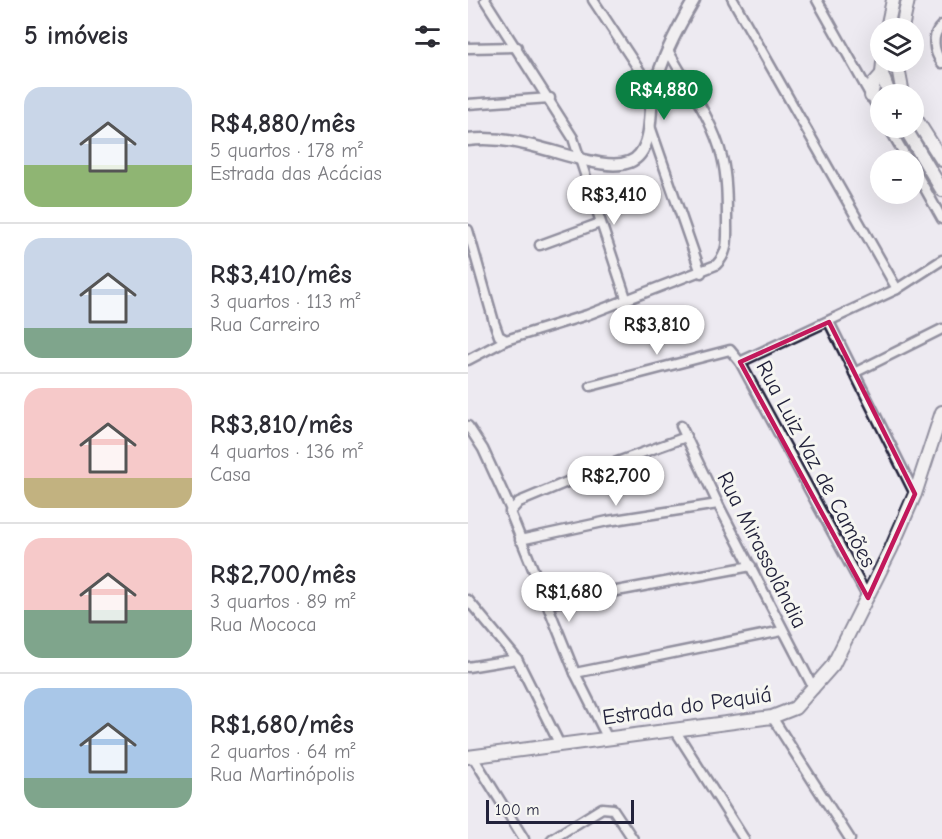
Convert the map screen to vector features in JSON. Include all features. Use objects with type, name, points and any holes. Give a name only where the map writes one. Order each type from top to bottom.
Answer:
[{"type":"main road","points":[[889,18],[893,0]]},
{"type":"main road","points":[[904,18],[908,0]]},
{"type":"main road","points":[[924,132],[942,160]]},
{"type":"main road","points":[[912,138],[942,190]]},
{"type":"main road","name":"Estrada do Pequiá","points":[[471,757],[559,743],[608,739],[772,717],[795,708],[833,665],[868,598],[915,494],[942,412]]},
{"type":"street","points":[[485,0],[550,98],[573,138],[626,298]]},
{"type":"street","points":[[592,0],[653,91]]},
{"type":"street","points":[[468,140],[503,139],[581,160],[614,165],[630,162],[643,149],[653,91],[680,24],[694,0]]},
{"type":"street","points":[[733,0],[897,289]]},
{"type":"street","points":[[817,0],[870,93]]},
{"type":"street","points":[[942,25],[935,32],[935,47],[942,63]]},
{"type":"street","points":[[468,48],[517,47]]},
{"type":"street","points":[[468,360],[508,340],[587,315],[626,298],[701,273],[716,265],[726,251],[726,194],[722,156],[713,134],[669,52]]},
{"type":"street","points":[[468,104],[550,98]]},
{"type":"street","points":[[649,123],[701,273]]},
{"type":"street","points":[[924,187],[942,219]]},
{"type":"street","points":[[540,245],[600,223]]},
{"type":"street","points":[[468,230],[499,336],[508,340]]},
{"type":"street","points":[[740,362],[897,289],[942,260]]},
{"type":"street","points":[[829,322],[915,494]]},
{"type":"street","points":[[854,373],[942,329]]},
{"type":"street","name":"Rua Luiz Vaz de Camões","points":[[591,386],[730,350],[740,362],[868,598]]},
{"type":"street","points":[[468,426],[511,510],[510,516],[575,673],[608,739]]},
{"type":"street","name":"Rua Mirassolândia","points":[[681,426],[782,631],[814,689]]},
{"type":"street","points":[[511,510],[519,502],[647,449],[686,437]]},
{"type":"street","points":[[520,540],[608,521],[718,504]]},
{"type":"street","points":[[547,604],[751,566]]},
{"type":"street","points":[[468,600],[517,659],[559,743]]},
{"type":"street","points":[[575,673],[782,631]]},
{"type":"street","points":[[468,667],[517,659]]},
{"type":"street","points":[[772,717],[849,839]]},
{"type":"street","points":[[675,730],[744,839]]},
{"type":"street","points":[[471,757],[524,839]]},
{"type":"street","points":[[552,839],[607,807],[616,814],[633,839]]},
{"type":"highlighted area","points":[[829,322],[915,494],[868,598],[740,362]]}]
